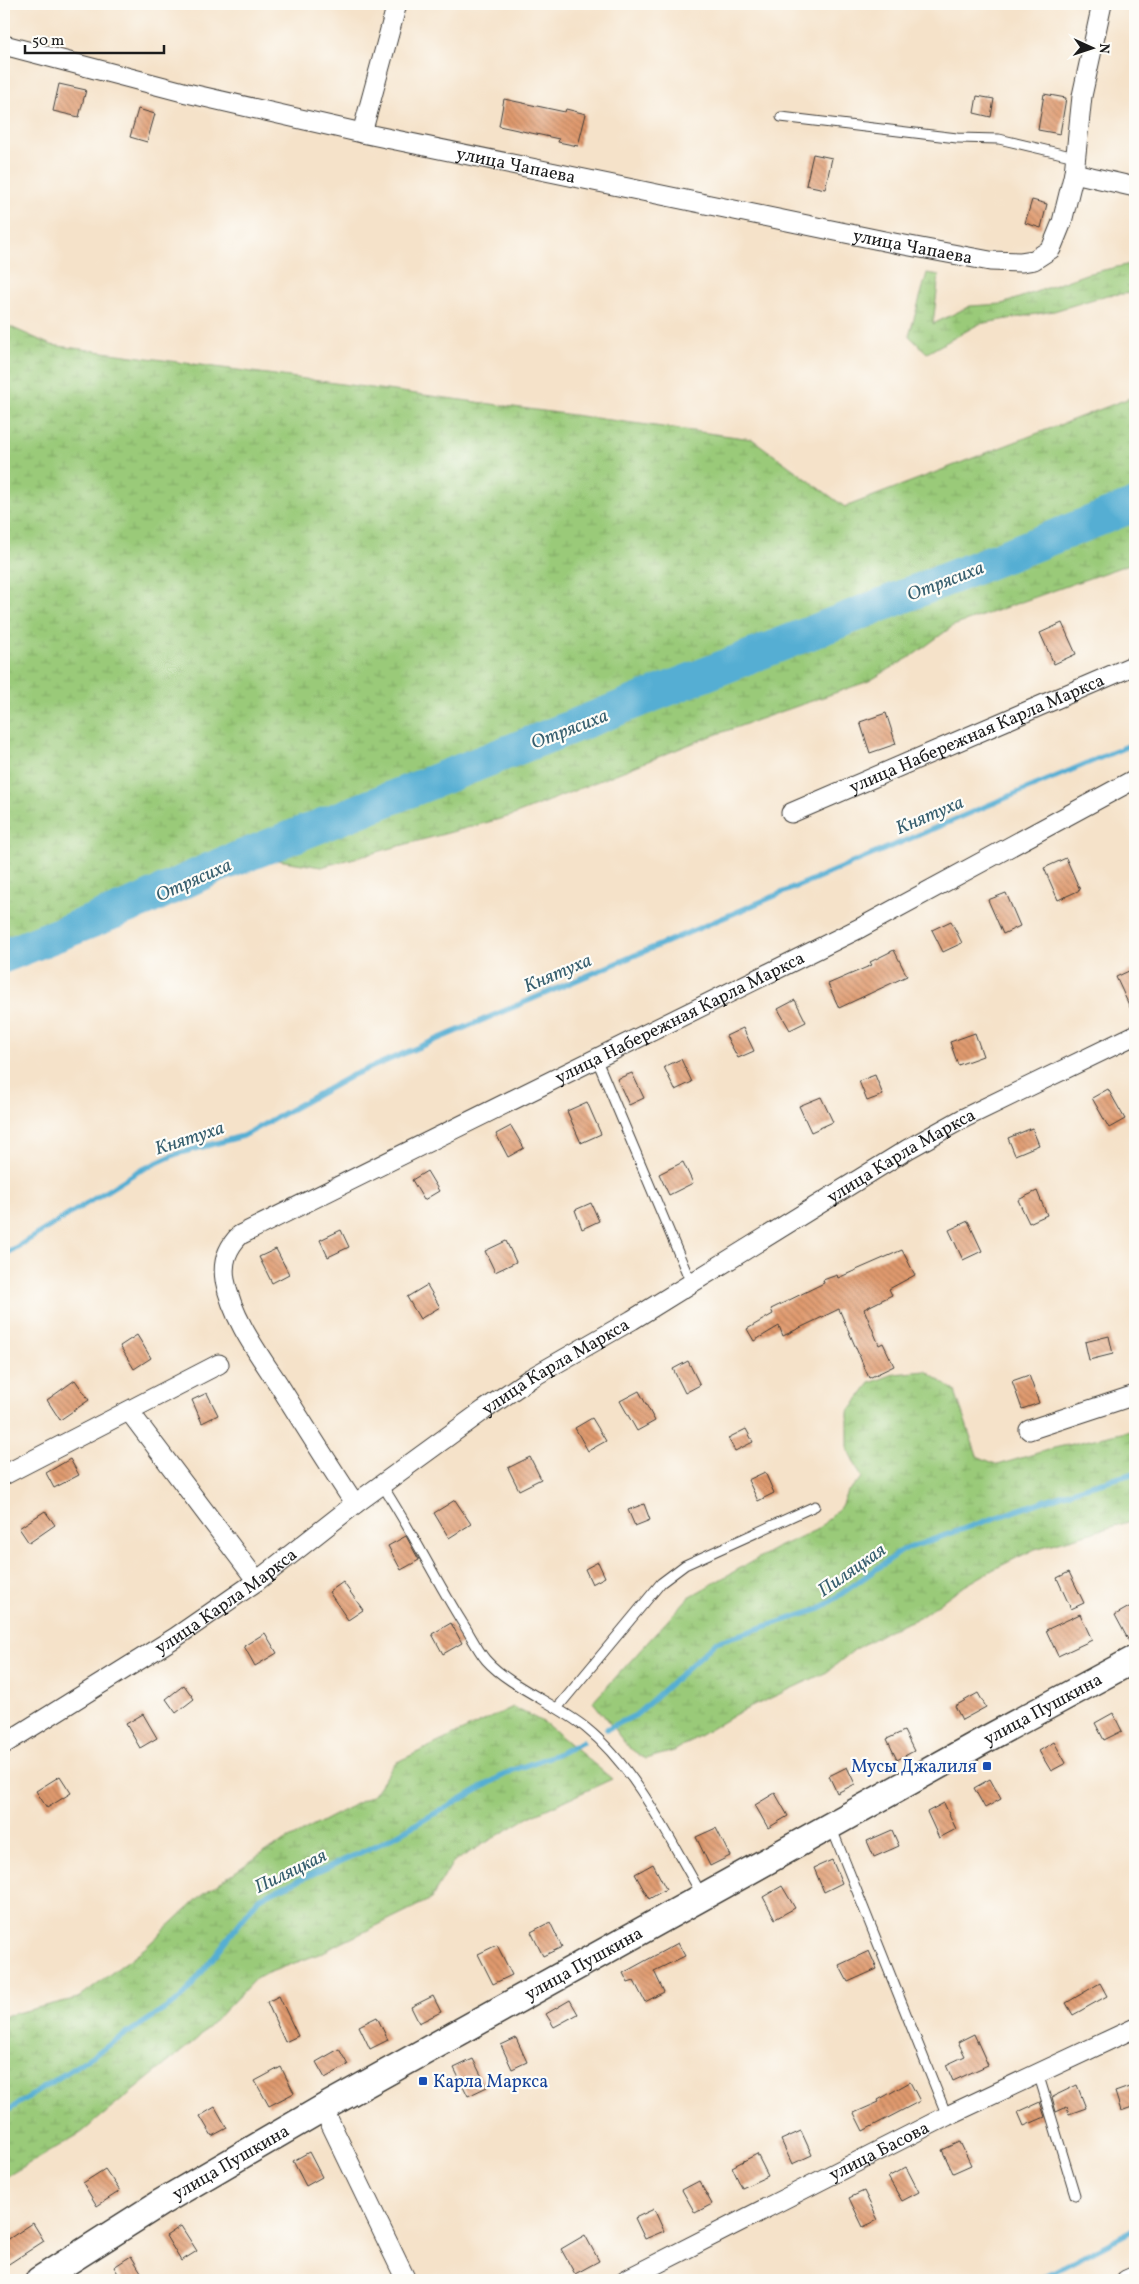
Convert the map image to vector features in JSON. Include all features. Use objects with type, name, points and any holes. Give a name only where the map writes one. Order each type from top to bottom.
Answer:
[{"type":"street","points":[[362,133],[397,4]]},
{"type":"street","points":[[1102,4],[1082,96],[1075,165],[1135,187]]},
{"type":"street","name":"улица Чапаева","points":[[4,45],[187,93],[362,133],[990,261],[1021,262],[1034,260],[1051,249],[1057,236],[1075,165]]},
{"type":"street","name":"улица Набережная Карла Маркса","points":[[791,813],[1135,664]]},
{"type":"street","name":"улица Набережная Карла Маркса","points":[[355,1504],[260,1356],[236,1313],[225,1280],[226,1255],[240,1235],[860,928],[1135,779]]},
{"type":"street","name":"улица Карла Маркса","points":[[4,1744],[176,1637],[257,1580],[355,1504],[531,1378],[691,1283],[908,1149],[964,1118],[1135,1035]]},
{"type":"street","points":[[4,1475],[218,1364]]},
{"type":"street","points":[[1029,1430],[1135,1395]]},
{"type":"street","points":[[129,1411],[257,1580]]},
{"type":"street","name":"улица Пушкина","points":[[39,2280],[160,2203],[323,2108],[1135,1659]]},
{"type":"street","name":"улица Басова","points":[[625,2280],[947,2116],[1135,2028]]},
{"type":"street","points":[[323,2108],[406,2280]]},
{"type":"street","points":[[1126,2280],[1135,2276]]},
{"type":"lane","points":[[780,117],[956,138],[1007,140],[1075,165]]},
{"type":"lane","points":[[596,1058],[691,1283]]},
{"type":"lane","points":[[382,1485],[407,1523],[451,1604],[486,1660],[504,1675],[558,1707],[588,1729],[627,1773],[703,1897]]},
{"type":"lane","points":[[558,1707],[661,1583],[684,1565],[815,1506]]},
{"type":"lane","points":[[831,1826],[947,2116]]},
{"type":"lane","points":[[1038,2073],[1075,2194]]},
{"type":"green space","points":[[1135,263],[1135,293],[1107,295],[1054,311],[979,324],[927,353],[909,336],[927,273],[939,275],[933,324],[970,306],[1002,304],[1086,274]]},
{"type":"green space","points":[[4,324],[51,345],[752,439],[845,507],[1135,396],[1135,562],[953,626],[912,656],[869,681],[703,739],[511,816],[321,867],[247,855],[211,869],[62,917],[4,963]]},
{"type":"green space","points":[[926,1371],[955,1391],[977,1456],[998,1465],[1054,1448],[1135,1430],[1135,1520],[1035,1549],[994,1569],[956,1591],[919,1618],[889,1630],[854,1650],[827,1672],[736,1714],[674,1751],[645,1759],[628,1747],[593,1702],[689,1597],[776,1548],[818,1529],[841,1506],[847,1492],[862,1478],[848,1450],[848,1412],[870,1383],[894,1374]]},
{"type":"green space","points":[[513,1707],[545,1723],[612,1779],[529,1817],[453,1862],[431,1899],[319,1954],[257,1977],[198,2038],[81,2133],[4,2178],[4,2016],[78,1998],[145,1948],[203,1894],[264,1852],[373,1795],[395,1763]]},
{"type":"building","points":[[59,84],[86,90],[79,117],[53,111]]},
{"type":"building","points":[[1044,94],[1066,98],[1060,134],[1038,130]]},
{"type":"building","points":[[977,96],[994,99],[991,117],[974,113]]},
{"type":"building","points":[[504,99],[565,112],[566,109],[586,114],[578,146],[558,142],[559,139],[499,126]]},
{"type":"building","points":[[138,109],[155,114],[147,142],[130,137]]},
{"type":"building","points":[[813,154],[832,158],[825,189],[806,185]]},
{"type":"building","points":[[1032,200],[1047,204],[1041,228],[1025,223]]},
{"type":"building","points":[[1062,623],[1076,654],[1054,664],[1040,633]]},
{"type":"building","points":[[886,713],[896,744],[870,753],[860,722]]},
{"type":"building","points":[[1066,858],[1080,890],[1058,900],[1044,868]]},
{"type":"building","points":[[1006,893],[1020,926],[1003,934],[988,900]]},
{"type":"building","points":[[951,921],[962,943],[943,952],[932,930]]},
{"type":"building","points":[[894,950],[907,976],[839,1008],[828,984],[872,965],[870,962]]},
{"type":"building","points":[[1131,970],[1135,980],[1135,1018],[1116,977]]},
{"type":"building","points":[[795,1000],[806,1022],[790,1030],[778,1009]]},
{"type":"building","points":[[743,1028],[754,1051],[738,1058],[726,1036]]},
{"type":"building","points":[[975,1033],[983,1056],[958,1065],[950,1042]]},
{"type":"building","points":[[681,1059],[692,1082],[675,1090],[664,1067]]},
{"type":"building","points":[[632,1073],[644,1098],[629,1105],[617,1079]]},
{"type":"building","points":[[875,1075],[883,1095],[867,1101],[859,1081]]},
{"type":"building","points":[[1108,1089],[1125,1119],[1109,1128],[1092,1098]]},
{"type":"building","points":[[821,1097],[833,1122],[811,1132],[799,1106]]},
{"type":"building","points":[[587,1102],[601,1134],[581,1143],[567,1111]]},
{"type":"building","points":[[511,1126],[524,1148],[508,1157],[496,1134]]},
{"type":"building","points":[[1032,1128],[1039,1145],[1015,1155],[1008,1138]]},
{"type":"building","points":[[683,1162],[693,1183],[669,1195],[659,1174]]},
{"type":"building","points":[[427,1171],[439,1191],[424,1200],[412,1180]]},
{"type":"building","points":[[1037,1191],[1047,1215],[1029,1223],[1018,1200]]},
{"type":"building","points":[[591,1203],[599,1221],[582,1229],[575,1210]]},
{"type":"building","points":[[968,1221],[982,1251],[963,1260],[949,1230]]},
{"type":"building","points":[[341,1230],[349,1247],[328,1257],[320,1240]]},
{"type":"building","points":[[506,1241],[516,1262],[495,1272],[485,1251]]},
{"type":"building","points":[[276,1249],[289,1274],[272,1283],[259,1257]]},
{"type":"building","points":[[902,1250],[915,1275],[889,1289],[892,1295],[864,1309],[879,1345],[883,1343],[894,1366],[869,1378],[839,1309],[783,1336],[779,1326],[754,1341],[747,1329],[773,1314],[771,1309],[824,1283],[823,1280],[837,1275],[838,1278]]},
{"type":"building","points":[[427,1285],[440,1307],[420,1319],[407,1297]]},
{"type":"building","points":[[137,1335],[151,1358],[134,1369],[120,1346]]},
{"type":"building","points":[[1109,1336],[1113,1354],[1089,1360],[1085,1342]]},
{"type":"building","points":[[688,1361],[700,1385],[685,1393],[673,1369]]},
{"type":"building","points":[[1029,1375],[1039,1403],[1022,1409],[1012,1381]]},
{"type":"building","points":[[75,1380],[89,1400],[60,1420],[47,1400]]},
{"type":"building","points":[[639,1391],[655,1421],[637,1431],[620,1401]]},
{"type":"building","points":[[207,1393],[218,1415],[202,1423],[192,1400]]},
{"type":"building","points":[[592,1418],[606,1441],[588,1451],[575,1428]]},
{"type":"building","points":[[746,1429],[753,1442],[735,1451],[728,1438]]},
{"type":"building","points":[[530,1457],[541,1479],[519,1490],[508,1468]]},
{"type":"building","points":[[70,1459],[79,1475],[54,1488],[46,1473]]},
{"type":"building","points":[[765,1472],[774,1493],[758,1501],[748,1480]]},
{"type":"building","points":[[455,1500],[471,1524],[449,1538],[434,1513]]},
{"type":"building","points":[[644,1504],[650,1520],[635,1526],[628,1510]]},
{"type":"building","points":[[45,1511],[55,1525],[29,1543],[19,1528]]},
{"type":"building","points":[[406,1536],[419,1560],[401,1570],[388,1546]]},
{"type":"building","points":[[598,1562],[605,1577],[592,1584],[585,1569]]},
{"type":"building","points":[[1069,1572],[1084,1603],[1071,1609],[1057,1578]]},
{"type":"building","points":[[343,1582],[363,1610],[348,1620],[329,1592]]},
{"type":"building","points":[[1131,1606],[1135,1615],[1135,1644],[1131,1645],[1115,1615]]},
{"type":"building","points":[[1080,1614],[1092,1640],[1058,1656],[1046,1630]]},
{"type":"building","points":[[451,1623],[462,1643],[443,1654],[432,1634]]},
{"type":"building","points":[[265,1633],[277,1653],[255,1666],[244,1646]]},
{"type":"building","points":[[184,1685],[194,1699],[176,1713],[166,1699]]},
{"type":"building","points":[[978,1693],[986,1707],[962,1720],[955,1706]]},
{"type":"building","points":[[1113,1713],[1122,1731],[1104,1740],[1095,1723]]},
{"type":"building","points":[[143,1714],[157,1738],[140,1748],[126,1724]]},
{"type":"building","points":[[904,1731],[914,1751],[897,1760],[887,1739]]},
{"type":"building","points":[[1054,1742],[1066,1763],[1051,1771],[1039,1751]]},
{"type":"building","points":[[847,1767],[855,1784],[837,1793],[829,1776]]},
{"type":"building","points":[[60,1776],[71,1793],[47,1808],[36,1791]]},
{"type":"building","points":[[990,1779],[1001,1799],[985,1808],[974,1788]]},
{"type":"building","points":[[775,1793],[788,1816],[768,1828],[755,1805]]},
{"type":"building","points":[[944,1803],[956,1829],[939,1838],[927,1812]]},
{"type":"building","points":[[716,1828],[730,1856],[710,1866],[696,1837]]},
{"type":"building","points":[[892,1830],[899,1846],[874,1857],[867,1841]]},
{"type":"building","points":[[832,1860],[842,1883],[824,1892],[814,1868]]},
{"type":"building","points":[[653,1864],[666,1889],[649,1899],[635,1874]]},
{"type":"building","points":[[782,1886],[795,1908],[775,1919],[763,1897]]},
{"type":"building","points":[[550,1922],[562,1947],[543,1956],[531,1932]]},
{"type":"building","points":[[678,1943],[685,1956],[654,1971],[664,1992],[645,2002],[634,1981],[628,1983],[623,1973]]},
{"type":"building","points":[[497,1945],[512,1975],[493,1984],[478,1954]]},
{"type":"building","points":[[869,1951],[877,1969],[848,1982],[839,1965]]},
{"type":"building","points":[[1100,1983],[1107,1996],[1073,2015],[1066,2003]]},
{"type":"building","points":[[279,1996],[298,2036],[285,2042],[267,2002]]},
{"type":"building","points":[[433,1996],[441,2012],[419,2023],[411,2007]]},
{"type":"building","points":[[570,2000],[578,2014],[554,2027],[546,2014]]},
{"type":"building","points":[[377,2017],[388,2040],[370,2049],[359,2026]]},
{"type":"building","points":[[974,2034],[988,2065],[953,2081],[946,2065],[965,2056],[958,2042]]},
{"type":"building","points":[[516,2038],[527,2062],[512,2069],[501,2045]]},
{"type":"building","points":[[339,2049],[348,2065],[325,2078],[316,2062]]},
{"type":"building","points":[[473,2059],[487,2087],[468,2096],[454,2068]]},
{"type":"building","points":[[281,2067],[294,2093],[269,2106],[255,2081]]},
{"type":"building","points":[[910,2082],[920,2101],[863,2131],[854,2113],[879,2102],[878,2100]]},
{"type":"building","points":[[1077,2085],[1086,2108],[1069,2114],[1067,2107],[1056,2112],[1052,2097]]},
{"type":"building","points":[[1135,2085],[1135,2106],[1121,2111],[1115,2092]]},
{"type":"building","points":[[1040,2102],[1045,2117],[1024,2126],[1018,2112]]},
{"type":"building","points":[[215,2107],[227,2128],[212,2136],[200,2116]]},
{"type":"building","points":[[801,2131],[812,2155],[792,2164],[781,2140]]},
{"type":"building","points":[[960,2142],[971,2165],[953,2173],[942,2150]]},
{"type":"building","points":[[309,2152],[322,2177],[306,2186],[293,2161]]},
{"type":"building","points":[[757,2154],[768,2176],[742,2188],[732,2167]]},
{"type":"building","points":[[906,2167],[919,2192],[902,2201],[888,2177]]},
{"type":"building","points":[[105,2169],[120,2191],[97,2206],[83,2183]]},
{"type":"building","points":[[699,2181],[712,2204],[695,2213],[682,2190]]},
{"type":"building","points":[[864,2191],[878,2220],[863,2227],[849,2198]]},
{"type":"building","points":[[654,2209],[664,2231],[645,2239],[635,2218]]},
{"type":"building","points":[[33,2223],[44,2241],[4,2267],[4,2242]]},
{"type":"building","points":[[181,2226],[197,2251],[181,2261],[166,2236]]},
{"type":"building","points":[[585,2235],[599,2261],[575,2274],[561,2249]]},
{"type":"building","points":[[131,2256],[146,2280],[122,2280],[114,2267]]},
{"type":"waterway","name":"Отрясиха","points":[[4,956],[145,900],[211,869],[1135,505]]},
{"type":"waterway","name":"Княтуха","points":[[4,1255],[137,1172],[176,1154],[243,1136],[353,1075],[1135,743]]},
{"type":"waterway","name":"Пиляцкая","points":[[607,1729],[636,1715],[716,1642],[820,1609],[903,1550],[1078,1489],[1135,1473]]},
{"type":"waterway","name":"Пиляцкая","points":[[4,2113],[182,1998],[259,1898],[384,1842],[511,1771],[560,1753],[582,1742]]},
{"type":"waterway","points":[[1038,2280],[1135,2229]]},
{"type":"place","name":"Мусы Джалиля","points":[[987,1766]]},
{"type":"place","name":"Карла Маркса","points":[[423,2081]]}]
